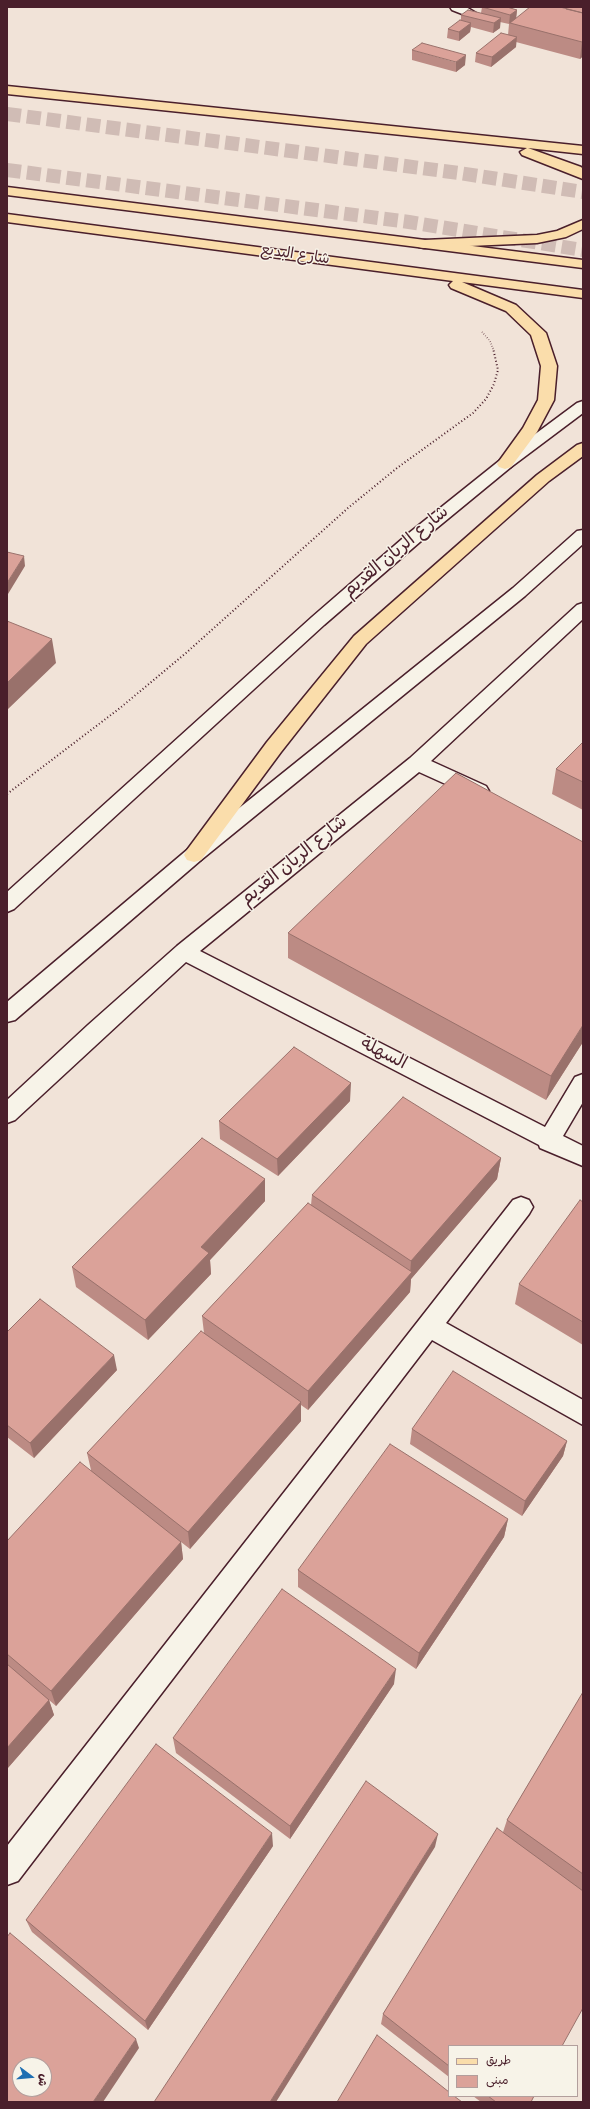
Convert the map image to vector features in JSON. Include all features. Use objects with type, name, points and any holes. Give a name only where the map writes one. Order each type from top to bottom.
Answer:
[{"type":"main road","points":[[7,90],[583,150]]},
{"type":"main road","points":[[497,141],[576,170],[583,176]]},
{"type":"main road","points":[[7,191],[583,264]]},
{"type":"main road","name":"شارع البديع","points":[[7,218],[583,294]]},
{"type":"main road","points":[[424,244],[537,239],[561,234],[583,224]]},
{"type":"main road","points":[[405,270],[459,285],[511,308],[538,333],[549,366],[546,400],[531,429],[505,464]]},
{"type":"main road","points":[[194,855],[274,747],[360,640],[543,478],[583,448]]},
{"type":"street","points":[[456,7],[470,13]]},
{"type":"street","name":"شارع الريان القديم","points":[[7,904],[318,621],[415,537],[505,464],[583,406]]},
{"type":"street","points":[[7,1014],[194,855],[518,592],[583,535]]},
{"type":"street","name":"شارع الريان القديم","points":[[7,1114],[184,952],[417,763],[583,609]]},
{"type":"street","points":[[417,763],[460,781],[496,800]]},
{"type":"street","name":"السهلة","points":[[184,952],[583,1158]]},
{"type":"street","points":[[548,1141],[583,1083]]},
{"type":"street","points":[[7,1870],[521,1207]]},
{"type":"street","points":[[429,1326],[583,1413]]},
{"type":"path","points":[[7,794],[120,708],[186,653],[348,508],[397,468],[473,413],[486,399],[494,384],[498,370],[496,355],[490,341],[479,328]]},
{"type":"building","points":[[482,7],[507,7],[517,10],[510,15]]},
{"type":"building","points":[[530,7],[560,7],[583,13],[583,41],[582,42],[510,23]]},
{"type":"building","points":[[568,7],[583,7],[583,13],[566,9]]},
{"type":"building","points":[[468,10],[501,18],[494,23],[461,15]]},
{"type":"building","points":[[460,20],[471,23],[459,32],[448,29]]},
{"type":"building","points":[[501,33],[517,37],[492,57],[476,53]]},
{"type":"building","points":[[422,43],[466,55],[456,62],[412,50]]},
{"type":"building","points":[[7,552],[24,556],[7,583]]},
{"type":"building","points":[[7,621],[52,639],[7,683]]},
{"type":"building","points":[[583,742],[583,782],[556,769]]},
{"type":"building","points":[[456,773],[583,842],[583,1025],[551,1076],[288,933]]},
{"type":"building","points":[[294,1047],[351,1083],[277,1159],[219,1121]]},
{"type":"building","points":[[403,1097],[501,1158],[411,1261],[312,1195]]},
{"type":"building","points":[[202,1138],[265,1179],[201,1247],[209,1253],[145,1320],[72,1267]]},
{"type":"building","points":[[580,1200],[583,1202],[583,1322],[519,1284]]},
{"type":"building","points":[[308,1203],[412,1272],[308,1391],[202,1316]]},
{"type":"building","points":[[40,1299],[114,1355],[30,1443],[7,1425],[7,1332]]},
{"type":"building","points":[[201,1331],[301,1402],[188,1532],[87,1453]]},
{"type":"building","points":[[453,1371],[567,1441],[525,1501],[412,1429]]},
{"type":"building","points":[[390,1444],[508,1519],[419,1653],[298,1570]]},
{"type":"building","points":[[80,1462],[181,1542],[51,1691],[7,1654],[7,1541]]},
{"type":"building","points":[[282,1589],[396,1669],[290,1826],[173,1738]]},
{"type":"building","points":[[7,1664],[49,1700],[7,1748]]},
{"type":"building","points":[[583,1692],[583,1874],[507,1820]]},
{"type":"building","points":[[156,1744],[272,1833],[145,2021],[26,1920]]},
{"type":"building","points":[[366,1781],[438,1834],[270,2102],[154,2102]]},
{"type":"building","points":[[497,1828],[583,1891],[583,2008],[563,2045],[448,2045],[448,2065],[383,2014]]},
{"type":"building","points":[[10,1933],[136,2039],[93,2102],[7,2102],[7,1937]]},
{"type":"building","points":[[377,2035],[448,2091],[448,2097],[455,2097],[462,2102],[337,2102]]},
{"type":"building","points":[[489,2097],[534,2097],[531,2102],[496,2102]]},
{"type":"tunnel","points":[[7,114],[459,173],[583,192]]},
{"type":"tunnel","points":[[7,170],[409,222],[583,250]]}]
